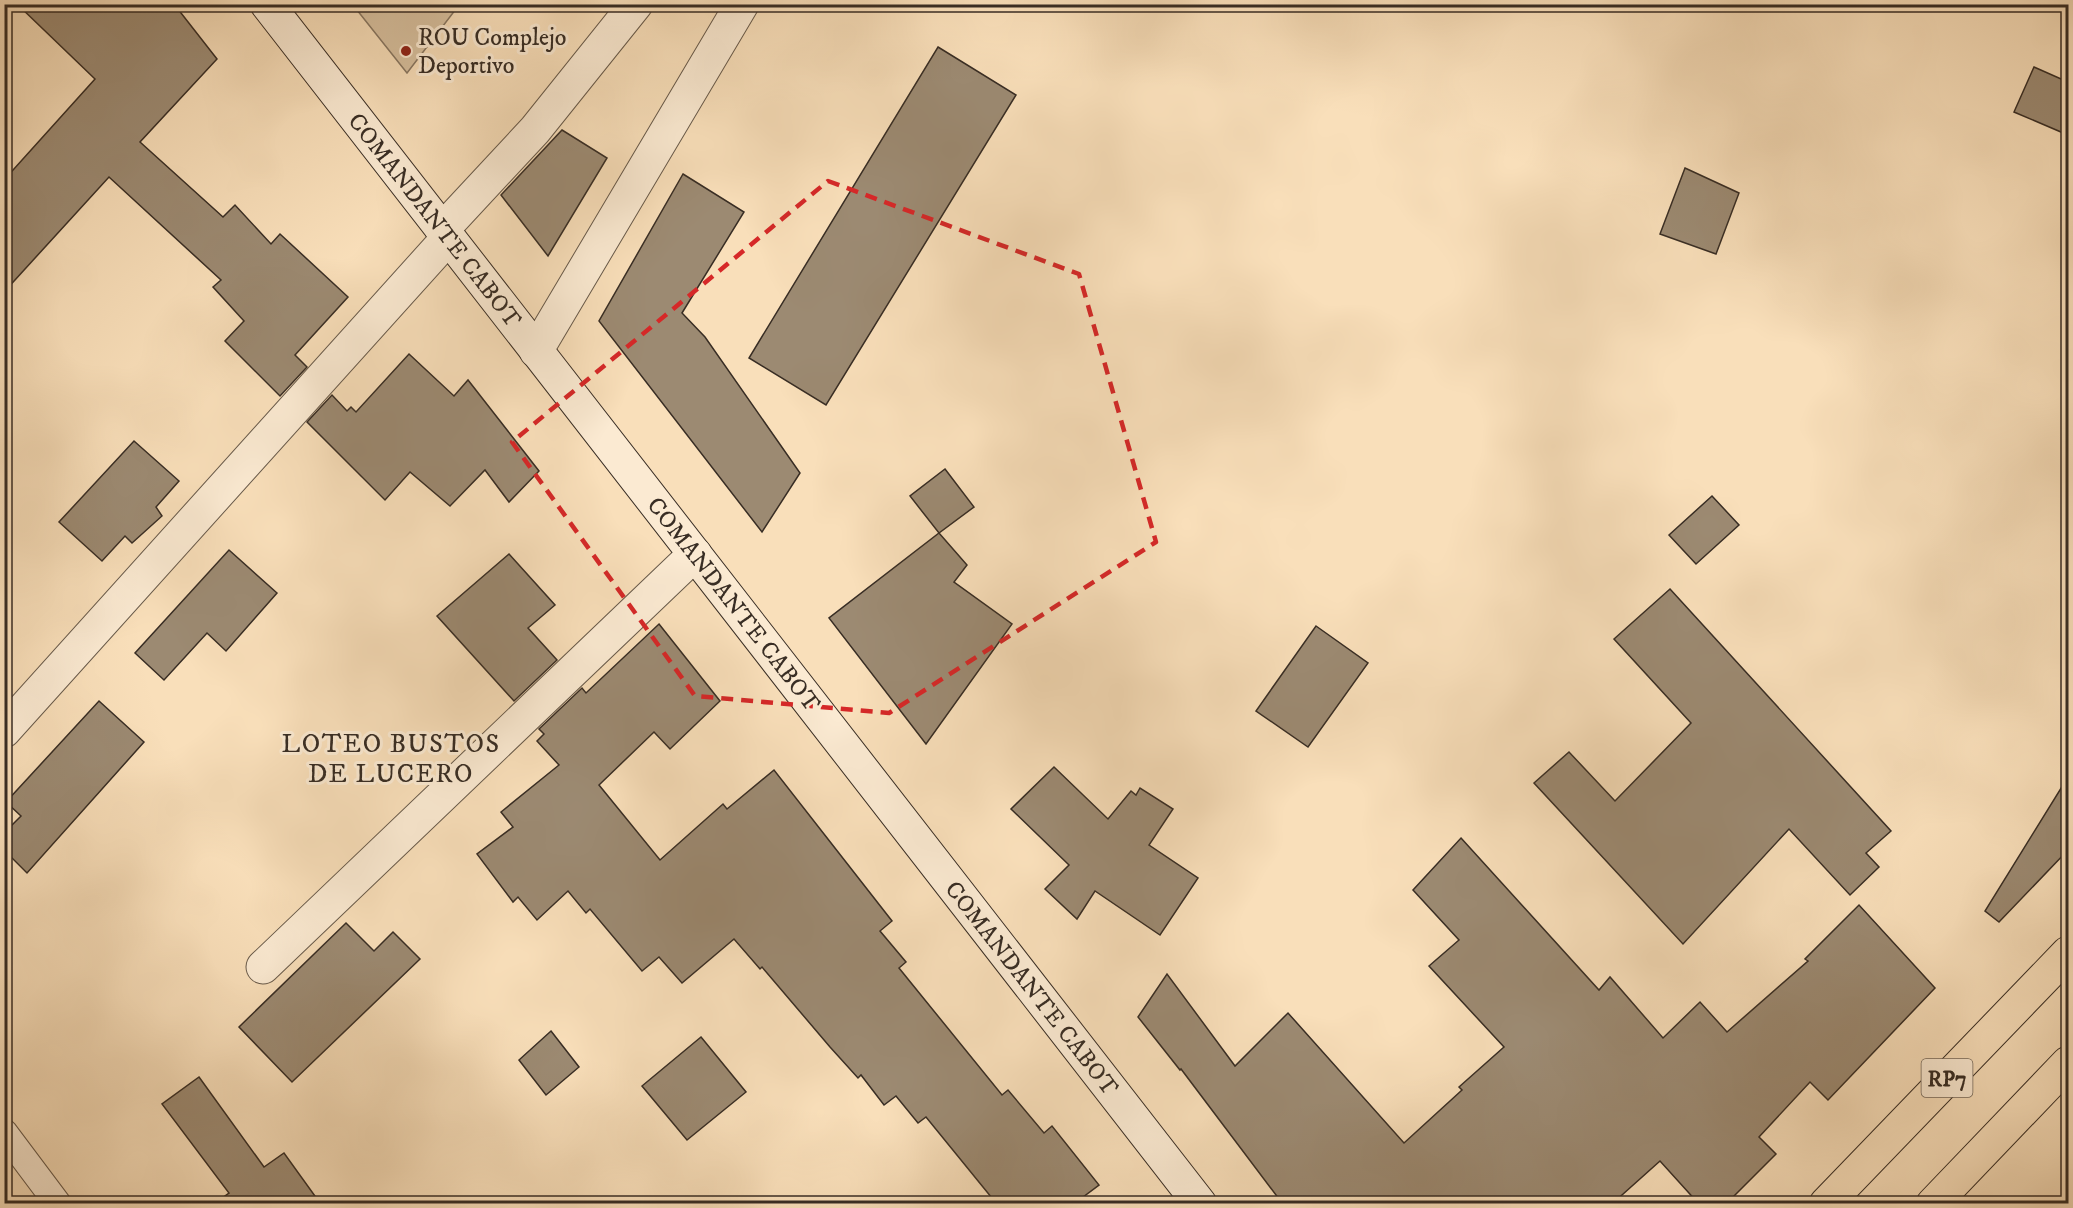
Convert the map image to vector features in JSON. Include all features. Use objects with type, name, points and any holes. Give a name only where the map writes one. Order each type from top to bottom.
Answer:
[{"type":"main road","name":"RP7","points":[[1826,1203],[2068,953]]},
{"type":"main road","points":[[1933,1203],[2068,1063]]},
{"type":"street","name":"COMANDANTE CABOT","points":[[267,4],[1200,1203]]},
{"type":"street","points":[[4,731],[445,234],[535,130],[636,4]]},
{"type":"street","points":[[536,351],[742,4]]},
{"type":"street","points":[[263,967],[695,554]]},
{"type":"lane","points":[[4,1132],[58,1203]]},
{"type":"highlighted area","points":[[828,181],[1079,274],[1156,542],[889,713],[695,696],[512,442]]},
{"type":"shaded area","name":"ROU Complejo Deportivo","points":[[353,5],[459,5],[407,73]]},
{"type":"building","points":[[17,4],[174,4],[217,59],[140,142],[223,217],[235,205],[271,244],[280,234],[348,297],[295,355],[307,367],[280,396],[225,341],[244,321],[213,287],[221,280],[109,177],[4,292],[4,180],[95,79]]},
{"type":"building","points":[[938,47],[1016,95],[826,405],[749,358]]},
{"type":"building","points":[[2034,67],[2068,82],[2068,135],[2014,112]]},
{"type":"building","points":[[562,130],[607,158],[548,256],[501,195]]},
{"type":"building","points":[[1685,168],[1739,193],[1716,254],[1660,234]]},
{"type":"building","points":[[683,174],[744,212],[682,313],[705,337],[800,473],[762,532],[599,321]]},
{"type":"building","points":[[409,354],[454,396],[468,380],[539,471],[509,502],[485,470],[450,506],[410,472],[385,500],[307,422],[332,395],[347,411],[351,407],[356,412]]},
{"type":"building","points":[[134,441],[179,481],[156,507],[162,516],[132,543],[125,536],[102,561],[59,522]]},
{"type":"building","points":[[945,469],[974,507],[939,533],[910,496]]},
{"type":"building","points":[[1712,496],[1739,525],[1696,564],[1669,535]]},
{"type":"building","points":[[939,533],[967,565],[954,582],[1012,624],[926,744],[829,618]]},
{"type":"building","points":[[229,550],[277,593],[226,651],[207,633],[164,680],[135,653]]},
{"type":"building","points":[[509,554],[555,605],[528,628],[557,660],[514,701],[437,616]]},
{"type":"building","points":[[1670,589],[1891,831],[1866,853],[1879,867],[1850,895],[1789,829],[1683,944],[1534,783],[1569,752],[1615,801],[1691,723],[1614,639]]},
{"type":"building","points":[[659,624],[720,701],[670,749],[654,732],[599,785],[660,860],[723,804],[727,809],[774,770],[892,921],[880,931],[906,962],[899,968],[1002,1095],[1008,1090],[1044,1133],[1052,1126],[1099,1185],[1075,1203],[996,1203],[926,1117],[918,1123],[896,1096],[884,1105],[861,1075],[858,1078],[762,967],[760,969],[734,939],[682,983],[659,957],[642,971],[590,909],[586,913],[568,891],[537,920],[518,897],[513,902],[477,854],[513,827],[501,812],[559,765],[537,741],[544,734],[539,729],[582,688],[586,693]]},
{"type":"building","points":[[1316,626],[1368,663],[1308,747],[1256,711]]},
{"type":"building","points":[[99,701],[144,742],[27,873],[4,850],[4,833],[21,816],[6,802]]},
{"type":"building","points":[[1054,767],[1108,819],[1131,791],[1136,795],[1140,788],[1173,809],[1149,845],[1198,878],[1160,935],[1095,891],[1077,919],[1045,889],[1069,865],[1011,809]]},
{"type":"building","points":[[2068,777],[2068,850],[1999,922],[1985,911]]},
{"type":"building","points":[[1461,838],[1599,990],[1610,977],[1663,1038],[1700,1002],[1727,1032],[1808,961],[1805,959],[1859,905],[1935,988],[1828,1100],[1810,1082],[1759,1137],[1776,1154],[1727,1203],[1698,1203],[1660,1161],[1613,1203],[1282,1203],[1181,1069],[1138,1017],[1167,974],[1235,1066],[1288,1013],[1404,1143],[1462,1090],[1459,1087],[1504,1047],[1429,966],[1459,940],[1413,890]]},
{"type":"building","points":[[346,923],[374,951],[393,932],[420,959],[292,1082],[239,1027]]},
{"type":"building","points":[[551,1031],[579,1067],[546,1095],[519,1060]]},
{"type":"building","points":[[701,1037],[746,1092],[687,1140],[642,1086]]},
{"type":"building","points":[[199,1077],[264,1167],[284,1153],[320,1203],[215,1203],[229,1193],[162,1104]]},
{"type":"place","name":"ROU Complejo Deportivo","points":[[406,51]]},
{"type":"district","name":"LOTEO BUSTOS DE LUCERO","points":[[391,758]]}]
